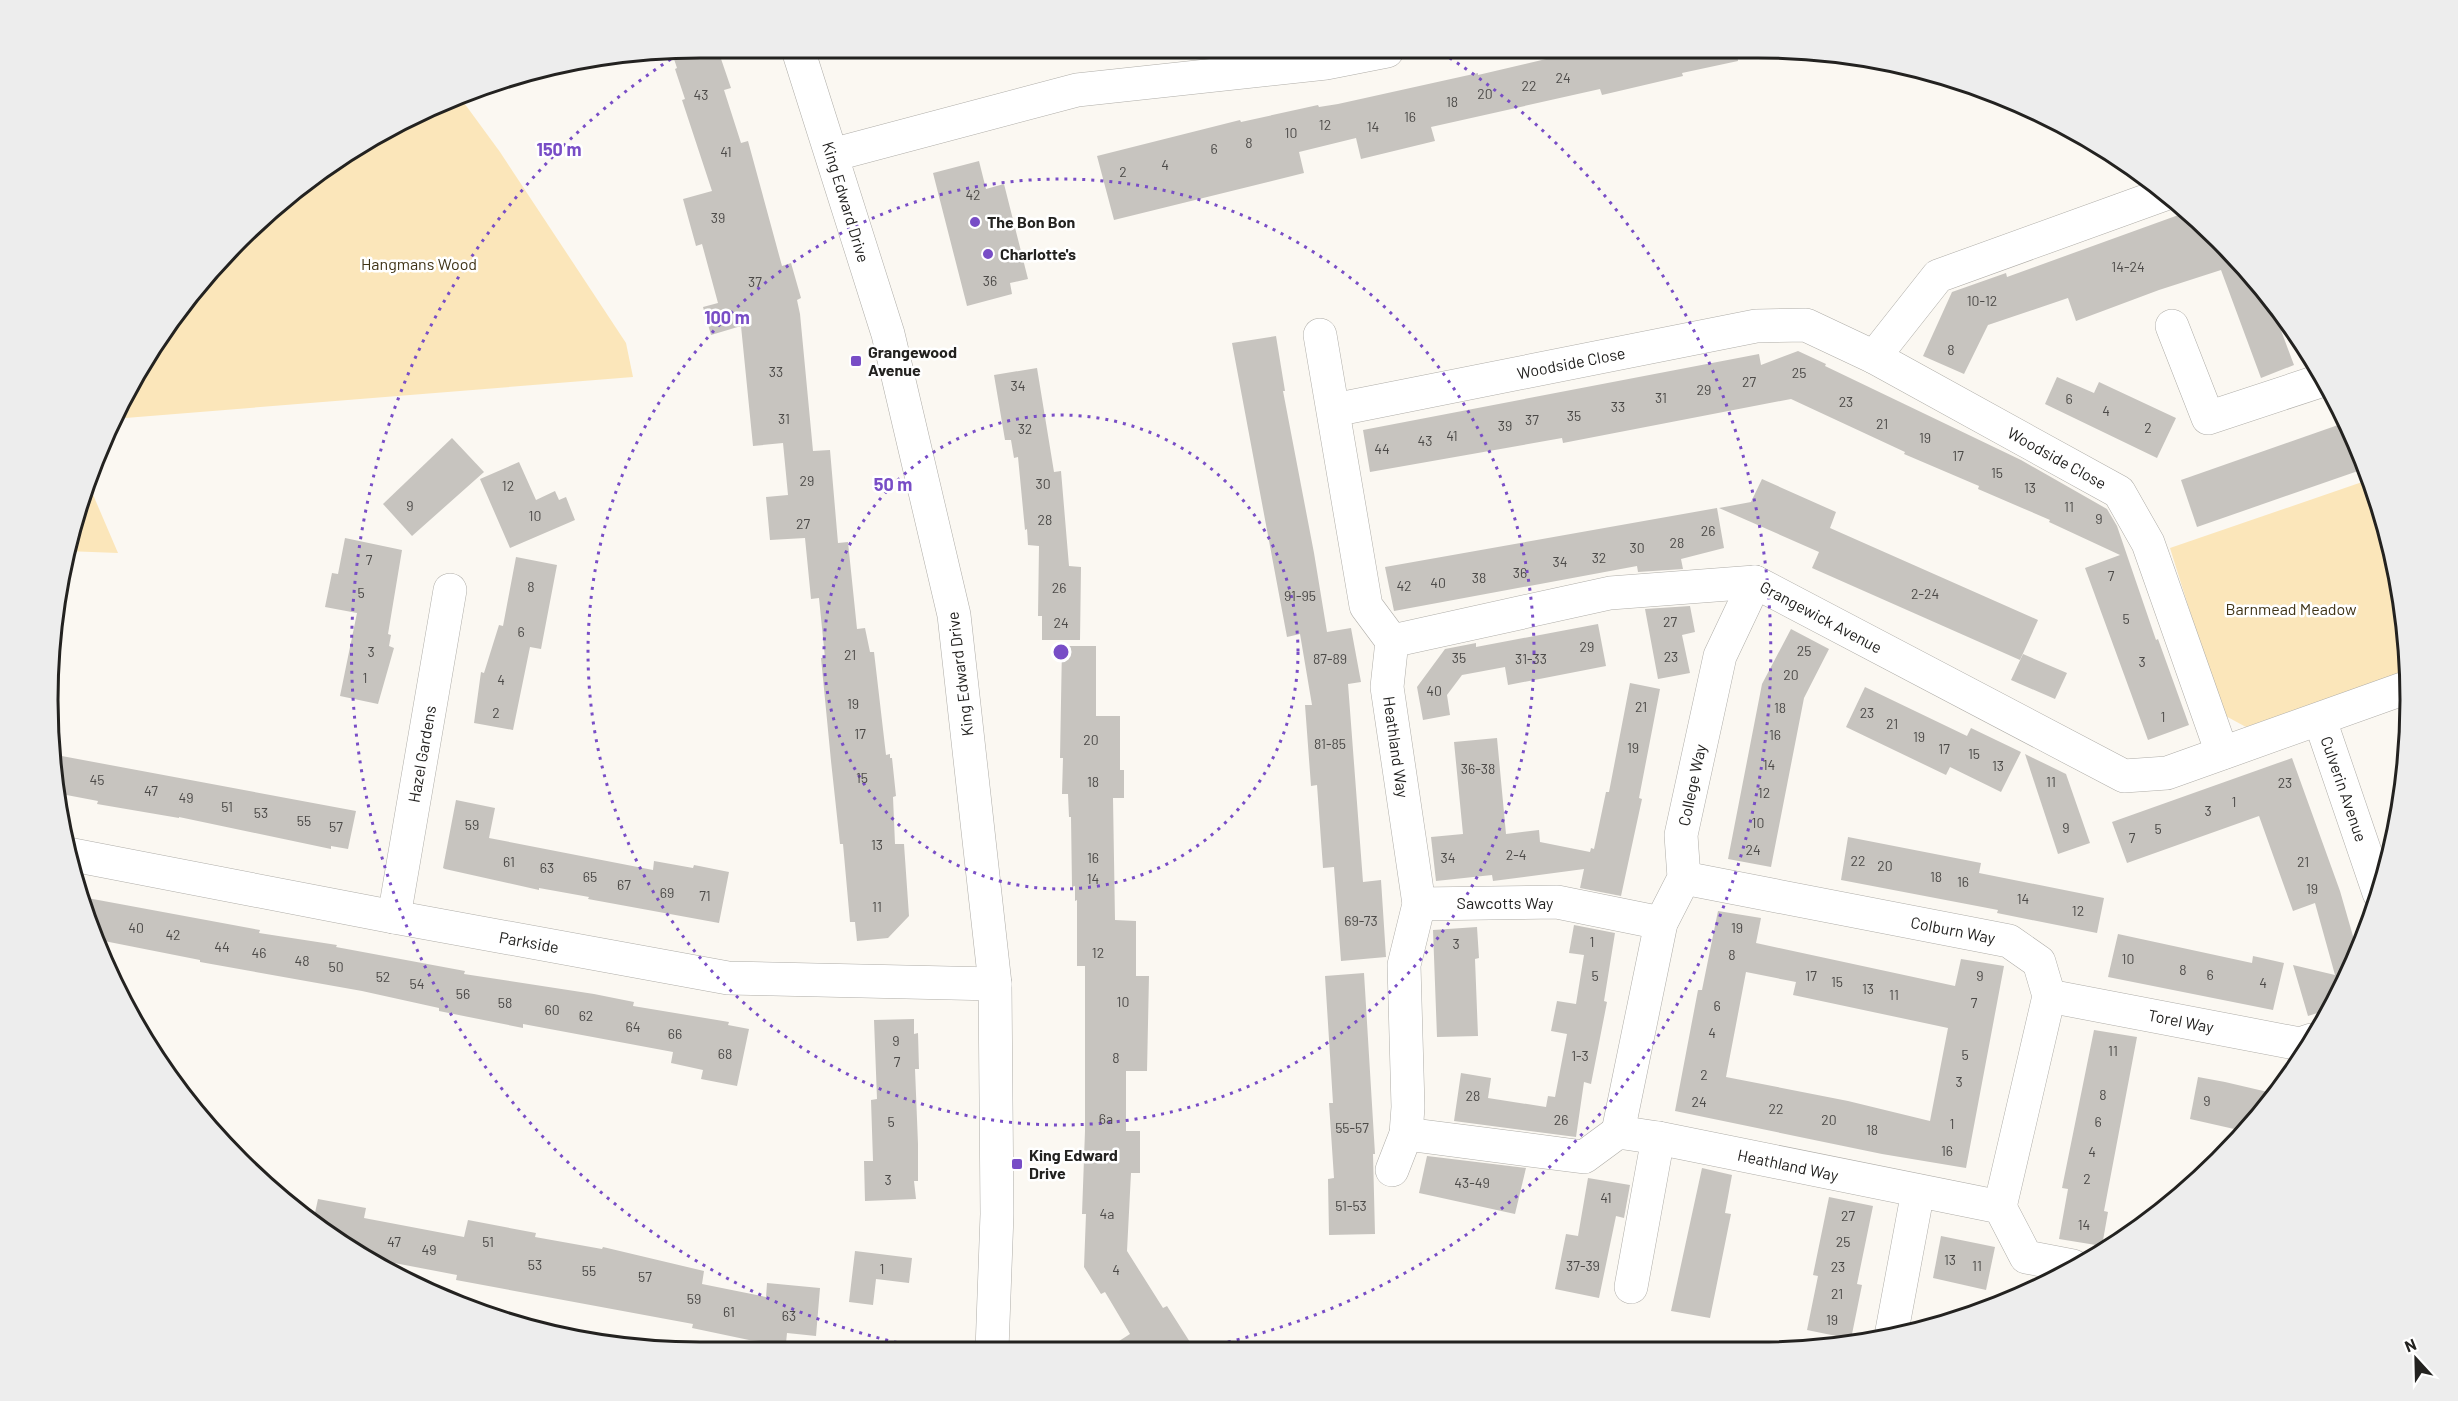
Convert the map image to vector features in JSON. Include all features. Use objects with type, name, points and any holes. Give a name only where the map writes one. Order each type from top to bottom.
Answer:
[{"type":"street","name":"King Edward Drive","points":[[801,58],[888,334],[954,615],[994,984],[997,1214],[992,1342]]},
{"type":"street","points":[[832,155],[1077,90],[1317,58]]},
{"type":"street","points":[[1874,357],[1938,276],[2156,197]]},
{"type":"street","name":"Woodside Close","points":[[1334,410],[1756,326],[1806,325],[1874,357],[2119,492],[2148,543],[2222,753]]},
{"type":"street","points":[[2172,326],[2208,418],[2315,383]]},
{"type":"street","points":[[1320,335],[1366,606],[1392,641]]},
{"type":"street","name":"Grangewick Avenue","points":[[1392,641],[1610,592],[1755,582],[2124,776],[2167,773],[2400,690]]},
{"type":"street","name":"College Way","points":[[1684,878],[1681,835],[1720,656],[1755,582]]},
{"type":"street","name":"Hazel Gardens","points":[[394,917],[450,590]]},
{"type":"street","name":"Heathland Way","points":[[1392,641],[1387,687],[1419,904],[1404,965],[1408,1107],[1406,1134],[1392,1170]]},
{"type":"street","name":"Culverin Avenue","points":[[2320,720],[2374,879]]},
{"type":"street","name":"Parkside","points":[[78,856],[728,978],[994,984]]},
{"type":"street","points":[[1406,1134],[1584,1157],[1618,1132],[1661,923],[1684,878]]},
{"type":"street","name":"Colburn Way","points":[[1684,878],[2009,941],[2039,962],[2049,996],[2000,1207]]},
{"type":"street","name":"Sawcotts Way","points":[[1419,904],[1557,902],[1661,923]]},
{"type":"street","name":"Torel Way","points":[[2049,996],[2299,1044]]},
{"type":"street","name":"Heathland Way","points":[[1618,1132],[1658,1138],[2000,1207]]},
{"type":"street","points":[[1631,1287],[1658,1138]]},
{"type":"street","points":[[1893,1328],[1918,1191]]},
{"type":"street","points":[[2000,1207],[2026,1257],[2063,1264]]},
{"type":"green space","name":"Hangmans Wood","points":[[465,104],[500,152],[626,343],[633,377],[124,418],[145,379],[191,310],[218,277],[277,218],[310,191],[379,145]]},
{"type":"green space","name":"Barnmead Meadow","points":[[2361,482],[2378,534],[2387,575],[2394,617],[2399,675],[2246,727],[2222,714],[2170,548]]},
{"type":"green space","points":[[93,494],[118,553],[76,551]]},
{"type":"building","points":[[721,58],[731,88],[724,90],[741,143],[748,141],[782,266],[791,263],[801,298],[797,300],[813,451],[830,450],[838,543],[848,542],[857,629],[865,628],[870,652],[874,652],[886,755],[890,754],[892,758],[896,796],[893,797],[895,844],[904,844],[909,916],[888,938],[857,941],[855,922],[850,922],[821,658],[825,658],[819,598],[811,599],[805,538],[770,540],[766,497],[788,495],[783,443],[753,446],[741,326],[711,335],[703,307],[718,303],[702,244],[696,246],[683,199],[712,191],[682,100],[685,99],[675,69],[677,68],[674,59]]},
{"type":"building","points":[[1550,58],[1738,58],[1738,61],[1682,73],[1683,76],[1602,95],[1600,89],[1431,127],[1435,141],[1361,159],[1356,138],[1299,152],[1304,173],[1114,220],[1097,156],[1240,120],[1241,122],[1318,105],[1319,107],[1338,104],[1478,73],[1478,75]]},
{"type":"building","points":[[979,161],[986,189],[1004,184],[1028,279],[1010,283],[1012,294],[967,306],[933,173]]},
{"type":"building","points":[[2178,215],[2240,277],[2267,310],[2280,329],[2294,365],[2261,378],[2221,270],[2076,321],[2068,298],[1988,325],[1964,374],[1923,356],[1952,292],[2006,273],[2007,277]]},
{"type":"building","points":[[1276,336],[1285,391],[1283,391],[1327,632],[1351,628],[1361,682],[1348,684],[1363,882],[1381,880],[1386,957],[1341,961],[1334,867],[1323,868],[1317,785],[1311,786],[1305,705],[1312,705],[1300,634],[1287,637],[1232,343]]},
{"type":"building","points":[[1798,351],[2021,460],[2107,509],[2117,526],[2156,640],[2158,639],[2189,725],[2148,740],[2085,568],[2120,555],[2049,522],[2050,520],[1978,489],[1979,486],[1904,454],[1905,452],[1791,399],[1563,443],[1562,438],[1370,472],[1363,430],[1759,354],[1761,365]]},
{"type":"building","points":[[1037,368],[1054,472],[1061,471],[1069,566],[1081,567],[1080,640],[1042,640],[1042,616],[1038,616],[1039,546],[1028,545],[1018,457],[1014,458],[1011,440],[1005,440],[994,375]]},
{"type":"building","points":[[2057,377],[2094,393],[2099,382],[2176,418],[2157,458],[2045,404]]},
{"type":"building","points":[[2337,425],[2357,471],[2197,527],[2181,480]]},
{"type":"building","points":[[452,438],[484,472],[412,536],[383,504]]},
{"type":"building","points":[[519,462],[536,500],[555,491],[559,500],[566,497],[575,520],[510,548],[480,479]]},
{"type":"building","points":[[1762,479],[1836,512],[1830,528],[2038,620],[2020,660],[1812,568],[1819,552],[1719,508],[1751,502]]},
{"type":"building","points":[[1717,508],[1724,548],[1681,559],[1683,569],[1638,572],[1637,566],[1394,611],[1385,567]]},
{"type":"building","points":[[345,538],[402,550],[388,634],[391,635],[389,646],[394,648],[378,704],[340,696],[357,613],[325,607],[332,573],[338,574]]},
{"type":"building","points":[[516,557],[557,565],[541,649],[530,647],[513,730],[474,723],[481,672],[484,673],[499,625],[503,626]]},
{"type":"building","points":[[1690,606],[1695,632],[1682,635],[1690,673],[1658,679],[1645,609]]},
{"type":"building","points":[[1598,624],[1606,666],[1508,685],[1505,667],[1462,675],[1447,695],[1450,715],[1423,720],[1417,687],[1445,649],[1476,643],[1476,647]]},
{"type":"building","points":[[1791,629],[1829,649],[1804,698],[1771,867],[1728,859],[1762,684]]},
{"type":"building","points":[[1062,646],[1096,646],[1096,716],[1120,716],[1120,770],[1124,770],[1124,798],[1113,798],[1115,920],[1136,921],[1136,976],[1149,976],[1147,1071],[1126,1071],[1126,1131],[1140,1131],[1140,1173],[1131,1173],[1127,1251],[1163,1308],[1167,1306],[1190,1342],[1118,1342],[1130,1334],[1105,1292],[1101,1294],[1084,1267],[1086,1214],[1082,1214],[1085,1131],[1085,966],[1077,966],[1077,900],[1075,901],[1075,886],[1072,887],[1071,817],[1069,817],[1068,794],[1062,794],[1063,758],[1060,758]]},
{"type":"building","points":[[2023,654],[2067,673],[2055,699],[2011,680]]},
{"type":"building","points":[[1630,683],[1660,689],[1639,798],[1642,799],[1621,896],[1580,888],[1584,869],[1493,881],[1492,875],[1436,881],[1431,837],[1463,834],[1454,742],[1497,738],[1506,834],[1539,830],[1540,842],[1590,852],[1591,848],[1594,849],[1606,792],[1609,792]]},
{"type":"building","points":[[1865,687],[1967,736],[1971,728],[2021,752],[2001,792],[1950,767],[1946,775],[1846,727]]},
{"type":"building","points":[[2025,754],[2066,774],[2090,843],[2058,854]]},
{"type":"building","points":[[61,756],[356,811],[348,849],[331,846],[331,849],[179,817],[97,804],[98,801],[66,795]]},
{"type":"building","points":[[2292,758],[2340,891],[2354,939],[2318,1013],[2308,1016],[2293,965],[2335,975],[2315,903],[2293,911],[2259,816],[2127,863],[2112,822]]},
{"type":"building","points":[[456,800],[495,808],[489,838],[653,870],[654,861],[693,868],[694,865],[729,872],[719,923],[588,899],[589,897],[539,888],[539,890],[445,869],[443,868]]},
{"type":"building","points":[[1848,837],[1981,863],[1979,873],[2104,898],[2097,933],[1997,913],[1998,910],[1841,880]]},
{"type":"building","points":[[90,899],[260,930],[259,933],[337,945],[336,947],[465,971],[464,974],[594,994],[634,1002],[633,1006],[729,1022],[728,1025],[749,1029],[737,1086],[701,1079],[703,1070],[671,1063],[673,1052],[523,1024],[523,1028],[439,1011],[439,1008],[362,991],[200,962],[200,960],[105,941]]},
{"type":"building","points":[[1718,911],[1761,918],[1756,943],[1955,986],[1961,959],[2004,966],[1966,1168],[1882,1154],[1675,1111],[1698,990],[1702,990]],"holes":[[[1746,972],[1796,982],[1793,995],[1948,1028],[1930,1121],[1848,1101],[1726,1077]]]},
{"type":"building","points":[[1574,925],[1615,933],[1604,1001],[1607,1002],[1591,1084],[1584,1082],[1576,1137],[1454,1121],[1461,1073],[1491,1078],[1488,1098],[1546,1107],[1548,1096],[1555,1097],[1567,1034],[1551,1031],[1557,1001],[1576,1004],[1584,955],[1569,953]]},
{"type":"building","points":[[1477,927],[1479,958],[1475,959],[1478,1036],[1437,1037],[1433,930]]},
{"type":"building","points":[[2118,934],[2252,963],[2253,956],[2284,963],[2273,1010],[2108,977]]},
{"type":"building","points":[[1364,973],[1375,1154],[1373,1154],[1375,1234],[1329,1235],[1328,1179],[1334,1178],[1329,1103],[1333,1103],[1325,976]]},
{"type":"building","points":[[914,1019],[914,1034],[918,1033],[919,1069],[915,1069],[918,1144],[918,1181],[914,1181],[916,1199],[865,1201],[864,1161],[873,1161],[871,1100],[877,1099],[874,1020]]},
{"type":"building","points":[[2094,1030],[2137,1037],[2104,1211],[2108,1212],[2103,1241],[2096,1245],[2059,1239],[2068,1189],[2062,1188]]},
{"type":"building","points":[[2198,1077],[2266,1092],[2235,1129],[2190,1119]]},
{"type":"building","points":[[1427,1156],[1526,1168],[1515,1214],[1419,1193]]},
{"type":"building","points":[[1702,1168],[1732,1175],[1725,1213],[1731,1214],[1710,1318],[1671,1311]]},
{"type":"building","points":[[1588,1178],[1630,1185],[1624,1218],[1616,1216],[1599,1298],[1555,1289],[1566,1234],[1578,1236]]},
{"type":"building","points":[[1829,1197],[1873,1206],[1857,1284],[1862,1285],[1852,1335],[1841,1337],[1807,1330],[1818,1276],[1813,1275]]},
{"type":"building","points":[[318,1199],[366,1208],[364,1218],[464,1237],[468,1220],[536,1233],[535,1237],[602,1249],[603,1247],[704,1271],[702,1284],[766,1297],[767,1283],[820,1288],[816,1336],[787,1333],[786,1342],[749,1340],[692,1328],[693,1324],[456,1280],[457,1275],[391,1262],[315,1213]]},
{"type":"building","points":[[1941,1236],[1995,1247],[1986,1290],[1933,1278]]},
{"type":"building","points":[[855,1251],[912,1258],[909,1283],[876,1279],[873,1305],[849,1302]]},
{"type":"place","name":"The Bon Bon","points":[[975,222]]},
{"type":"place","name":"Charlotte's","points":[[988,254]]},
{"type":"place","name":"Grangewood Avenue","points":[[856,361]]},
{"type":"place","name":"King Edward Drive","points":[[1017,1164]]}]
